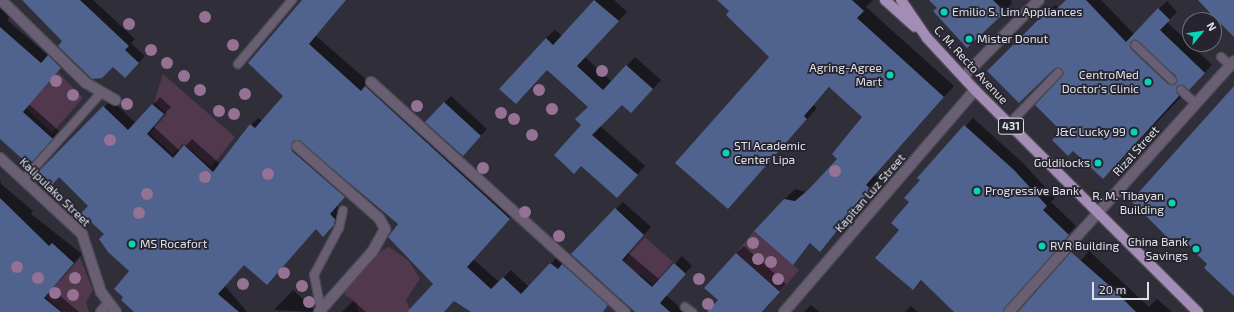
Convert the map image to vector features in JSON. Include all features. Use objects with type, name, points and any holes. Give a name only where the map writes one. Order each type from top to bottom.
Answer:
[{"type":"main road","points":[[885,0],[927,38]]},
{"type":"main road","name":"C. M. Recto Avenue","points":[[901,0],[927,38],[975,90],[1198,312]]},
{"type":"street","points":[[1,0],[86,83],[115,100]]},
{"type":"street","points":[[963,77],[1039,0]]},
{"type":"street","name":"Rizal Street","points":[[1009,312],[1232,63]]},
{"type":"street","points":[[371,82],[625,312]]},
{"type":"street","name":"Kapitan Luz Street","points":[[784,312],[975,90]]},
{"type":"street","points":[[297,146],[379,218],[385,229],[372,252],[320,311]]},
{"type":"street","name":"Kalipulako Street","points":[[0,158],[82,234],[108,304],[116,312]]},
{"type":"street","points":[[101,312],[108,304]]},
{"type":"lane","points":[[238,64],[292,0]]},
{"type":"lane","points":[[1135,45],[1172,80]]},
{"type":"lane","points":[[1221,56],[1232,63]]},
{"type":"lane","points":[[1009,124],[1058,73]]},
{"type":"lane","points":[[1182,90],[1196,104]]},
{"type":"lane","points":[[24,179],[101,93]]},
{"type":"lane","points":[[320,311],[314,275],[339,228],[343,210]]},
{"type":"shaded area","points":[[58,72],[83,98],[52,133],[26,108]]},
{"type":"shaded area","points":[[163,74],[235,137],[211,167],[183,143],[173,155],[150,133],[167,114],[154,102]]},
{"type":"shaded area","points":[[754,231],[799,270],[780,292],[736,253]]},
{"type":"shaded area","points":[[645,237],[673,262],[653,285],[640,274],[619,298],[603,284]]},
{"type":"shaded area","points":[[389,247],[409,261],[420,279],[406,300],[411,312],[358,312],[357,303],[345,295],[346,290],[381,251]]},
{"type":"shaded area","points":[[80,258],[93,290],[86,302],[89,312],[63,312],[30,284],[38,262],[60,281]]},
{"type":"building","points":[[22,0],[80,0],[129,46],[125,50],[139,63],[125,78],[113,67],[102,78],[92,79],[58,46],[62,41]]},
{"type":"building","points":[[302,0],[346,0],[309,44],[361,91],[365,86],[510,219],[467,267],[491,289],[503,277],[521,294],[550,263],[558,269],[562,264],[608,305],[603,312],[471,312],[454,301],[444,312],[407,312],[433,284],[388,237],[398,224],[298,140],[291,144],[292,151],[345,197],[330,214],[335,219],[334,225],[323,237],[316,229],[267,285],[244,265],[218,294],[239,312],[134,312],[121,300],[123,297],[114,289],[129,271],[108,252],[99,239],[104,234],[81,213],[88,206],[59,177],[52,185],[38,172],[103,106],[128,130],[152,104],[164,114],[147,134],[173,158],[184,145],[213,172],[250,124],[255,128],[283,96],[248,63]]},
{"type":"building","points":[[594,0],[619,21],[577,66],[603,90],[626,65],[653,89],[631,113],[622,105],[592,135],[638,175],[617,198],[581,166],[574,174],[554,155],[581,125],[575,119],[588,107],[547,70],[516,104],[499,89],[546,38],[553,45]]},
{"type":"building","points":[[717,0],[852,0],[864,11],[857,18],[944,97],[866,185],[871,189],[820,252],[810,243],[793,265],[754,231],[784,199],[795,201],[809,189],[837,159],[832,154],[862,117],[829,87],[804,116],[807,119],[728,209],[675,163],[769,57],[726,15],[729,11]]},
{"type":"building","points":[[929,0],[993,0],[1005,12],[967,48],[933,11],[937,8]]},
{"type":"building","points":[[1066,0],[1086,0],[1126,42],[1158,8],[1170,20],[1160,30],[1205,73],[1189,90],[1177,86],[1179,96],[1103,179],[1073,151],[1068,156],[1052,140],[1061,131],[1035,105],[1062,76],[1062,69],[1054,69],[1019,103],[987,71],[1047,11],[1050,15]],"holes":[[[1134,40],[1176,76],[1176,84],[1168,84],[1131,49],[1130,43]]]},
{"type":"building","points":[[1198,0],[1234,0],[1234,37],[1222,25],[1222,12],[1209,12]]},
{"type":"building","points":[[0,27],[41,63],[48,55],[61,68],[23,112],[53,139],[29,165],[0,139]]},
{"type":"building","points":[[1234,86],[1234,296],[1204,268],[1207,264],[1181,239],[1175,245],[1131,201]]},
{"type":"building","points":[[444,102],[481,136],[463,156],[425,122]]},
{"type":"building","points":[[964,125],[1014,170],[1047,206],[1043,210],[1069,235],[1003,312],[954,312],[921,280],[913,290],[875,258],[899,230],[891,223],[909,202],[904,198],[920,180],[917,178]]},
{"type":"building","points":[[0,198],[49,246],[52,243],[74,263],[44,298],[61,312],[0,312]]},
{"type":"building","points":[[615,208],[644,235],[622,260],[652,287],[674,263],[686,274],[660,303],[670,312],[635,312],[571,254]]},
{"type":"building","points":[[1071,252],[1111,287],[1136,312],[1018,312]]},
{"type":"building","points":[[736,253],[780,292],[762,312],[707,312],[718,300],[704,288]]},
{"type":"place","name":"Emilio S. Lim Appliances","points":[[944,12]]},
{"type":"place","name":"Mister Donut","points":[[969,39]]},
{"type":"place","name":"Agring-Agree Mart","points":[[890,75]]},
{"type":"place","name":"CentroMed Doctor's Clinic","points":[[1148,82]]},
{"type":"place","name":"J&C Lucky 99","points":[[1134,132]]},
{"type":"place","name":"STI Academic Center Lipa","points":[[726,153]]},
{"type":"place","name":"Goldilocks","points":[[1098,163]]},
{"type":"place","name":"Progressive Bank","points":[[977,191]]},
{"type":"place","name":"R. M. Tibayan Building","points":[[1172,203]]},
{"type":"place","name":"MS Rocafort","points":[[132,244]]},
{"type":"place","name":"RVR Building","points":[[1042,246]]},
{"type":"place","name":"China Bank Savings","points":[[1196,249]]}]
